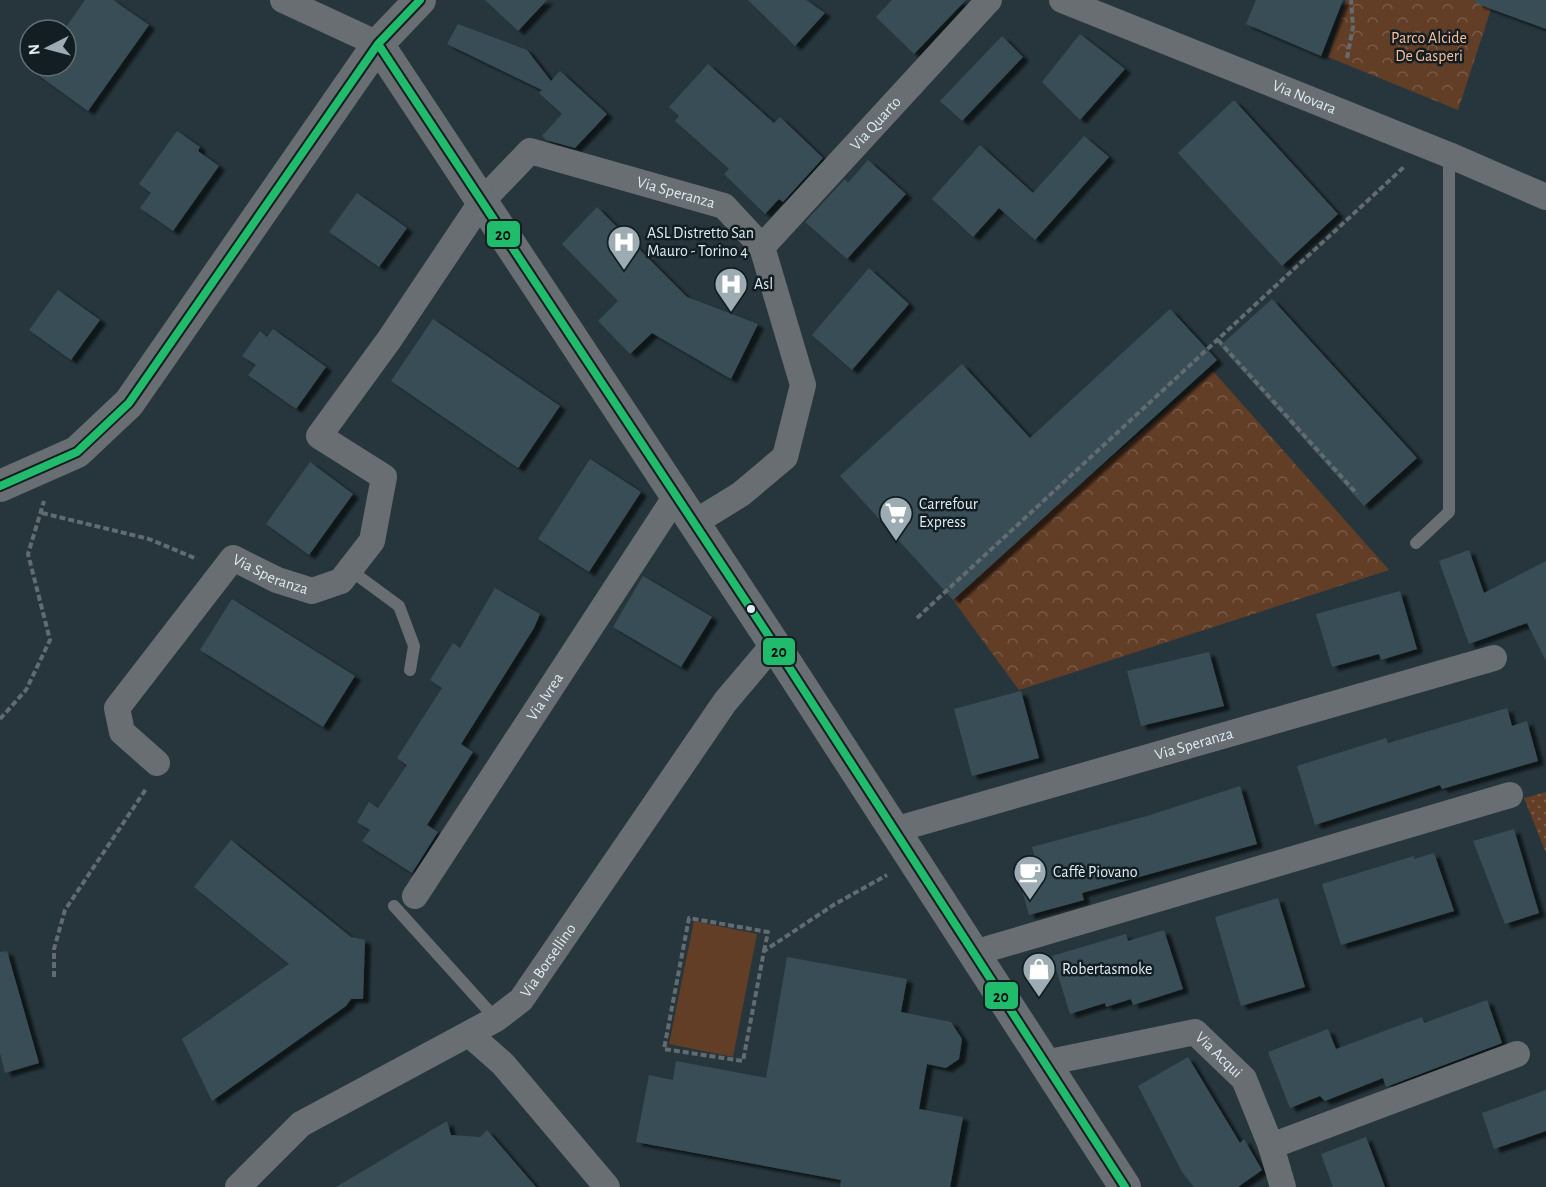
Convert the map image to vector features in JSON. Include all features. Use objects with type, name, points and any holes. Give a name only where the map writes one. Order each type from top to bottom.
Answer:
[{"type":"street","points":[[283,0],[378,44],[774,644],[1125,1187]]},
{"type":"street","points":[[0,486],[77,452],[129,403],[378,44],[420,0]]},
{"type":"street","name":"Via Quarto","points":[[762,247],[989,0]]},
{"type":"street","name":"Via Novara","points":[[1062,0],[1438,151],[1546,197]]},
{"type":"street","name":"Via Speranza","points":[[157,763],[122,732],[117,708],[232,558],[278,580],[312,591],[341,581],[372,541],[384,477],[320,436],[389,340],[482,201],[530,151],[723,206],[762,247],[803,385],[798,406],[785,457],[741,494],[694,523]]},
{"type":"street","name":"Via Ivrea","points":[[405,901],[676,496]]},
{"type":"street","name":"Via Borsellino","points":[[238,1187],[301,1124],[496,1019],[521,1000],[725,702],[774,644]]},
{"type":"street","name":"Via Speranza","points":[[894,830],[1494,658]]},
{"type":"street","points":[[974,953],[1510,795]]},
{"type":"street","name":"Via Acqui","points":[[1045,1063],[1195,1032],[1244,1079],[1271,1146],[1283,1187]]},
{"type":"street","points":[[469,1034],[503,1064],[607,1187]]},
{"type":"street","points":[[1271,1146],[1518,1054]]},
{"type":"lane","points":[[1416,543],[1449,512],[1438,151]]},
{"type":"lane","points":[[350,570],[399,606],[414,646],[410,670]]},
{"type":"lane","points":[[405,901],[496,1019]]},
{"type":"path","points":[[1347,58],[1353,27],[1351,0]]},
{"type":"path","points":[[917,618],[1218,340],[1438,151]]},
{"type":"path","points":[[1218,340],[1358,494]]},
{"type":"path","points":[[0,719],[26,690],[50,640],[28,554],[42,513],[50,465]]},
{"type":"path","points":[[42,513],[149,539],[224,570]]},
{"type":"path","points":[[54,977],[54,949],[65,910],[148,785],[157,763]]},
{"type":"path","points":[[764,951],[768,932],[689,918],[664,1049],[743,1061],[764,951],[835,904],[913,859]]},
{"type":"green space","name":"Parco Alcide De Gasperi","points":[[1346,0],[1494,0],[1458,110],[1328,57]]},
{"type":"green space","points":[[1213,371],[1389,570],[1019,690],[953,600],[1051,510]]},
{"type":"green space","points":[[1546,792],[1546,853],[1524,798]]},
{"type":"green space","points":[[694,921],[757,934],[733,1057],[669,1044]]},
{"type":"building","points":[[85,0],[113,0],[149,25],[88,111],[42,78],[78,78],[78,18],[72,18]]},
{"type":"building","points":[[485,0],[547,0],[518,31]]},
{"type":"building","points":[[748,0],[806,0],[825,13],[795,46]]},
{"type":"building","points":[[892,0],[966,0],[914,54],[876,17]]},
{"type":"building","points":[[1256,0],[1343,0],[1321,56],[1246,24]]},
{"type":"building","points":[[1475,0],[1546,0],[1546,29],[1475,3]]},
{"type":"building","points":[[458,24],[527,50],[551,81],[560,71],[607,114],[575,148],[546,140],[542,136],[562,114],[539,93],[542,90],[447,44]]},
{"type":"building","points":[[1080,34],[1125,69],[1080,120],[1042,82]]},
{"type":"building","points":[[1002,36],[1023,57],[962,121],[940,101]]},
{"type":"building","points":[[708,64],[774,123],[780,117],[823,158],[783,202],[779,199],[765,214],[724,174],[729,169],[675,121],[679,116],[669,107]]},
{"type":"building","points":[[1234,100],[1338,214],[1282,266],[1178,153]]},
{"type":"building","points":[[177,131],[200,147],[198,151],[219,166],[173,231],[140,208],[151,193],[139,184]]},
{"type":"building","points":[[1084,136],[1109,157],[1035,240],[999,208],[973,237],[932,199],[980,145],[1033,193]]},
{"type":"building","points":[[868,160],[906,194],[847,259],[805,222],[845,179],[848,183]]},
{"type":"building","points":[[357,193],[407,228],[379,267],[329,232]]},
{"type":"building","name":"ASL Distretto San Mauro - Torino 4","points":[[597,207],[687,297],[758,324],[731,379],[652,333],[630,354],[598,321],[618,301],[562,244]]},
{"type":"building","points":[[869,268],[909,304],[852,370],[812,335]]},
{"type":"building","points":[[58,290],[100,320],[71,360],[29,330]]},
{"type":"building","points":[[1272,299],[1417,458],[1364,506],[1220,346]]},
{"type":"building","points":[[1170,309],[1217,360],[953,600],[840,476],[962,364],[1030,438]]},
{"type":"building","points":[[433,319],[560,406],[518,468],[391,381]]},
{"type":"building","points":[[273,329],[326,367],[296,409],[248,375],[256,365],[242,356],[260,331],[267,337]]},
{"type":"building","points":[[590,459],[641,492],[589,572],[538,539]]},
{"type":"building","points":[[310,462],[353,494],[309,555],[266,524]]},
{"type":"building","points":[[1469,550],[1484,593],[1546,561],[1546,661],[1527,623],[1469,644],[1439,561]]},
{"type":"building","points":[[643,576],[712,617],[681,667],[613,627]]},
{"type":"building","points":[[495,588],[540,614],[534,628],[461,744],[473,752],[427,825],[438,832],[412,873],[362,841],[370,830],[357,822],[369,802],[378,808],[407,765],[397,758],[442,688],[430,680],[453,643],[460,648]]},
{"type":"building","points":[[1400,591],[1417,649],[1381,660],[1379,654],[1332,667],[1316,614]]},
{"type":"building","points":[[232,599],[355,676],[323,727],[200,650]]},
{"type":"building","points":[[1209,652],[1224,706],[1141,726],[1127,671]]},
{"type":"building","points":[[1021,691],[1039,758],[972,776],[954,709]]},
{"type":"building","points":[[1507,708],[1512,726],[1527,721],[1538,761],[1442,789],[1440,785],[1315,825],[1297,766],[1386,738],[1388,743]]},
{"type":"building","points":[[1240,786],[1257,844],[1082,893],[1084,900],[1029,915],[1019,879],[1027,877],[1024,865],[1036,862],[1032,847],[1147,816]]},
{"type":"building","points":[[1514,829],[1539,913],[1505,924],[1473,841]]},
{"type":"building","points":[[231,840],[351,937],[365,940],[363,999],[351,999],[346,1006],[212,1101],[182,1039],[289,964],[194,887]]},
{"type":"building","points":[[1434,853],[1454,911],[1341,945],[1322,884],[1414,856],[1414,859]]},
{"type":"building","points":[[1278,898],[1305,987],[1241,1006],[1215,917]]},
{"type":"building","points":[[1164,930],[1183,989],[1133,1005],[1131,999],[1106,1007],[1105,1003],[1070,1014],[1052,956],[1126,934],[1128,941]]},
{"type":"building","points":[[7,951],[39,1063],[5,1073],[0,1053],[0,952]]},
{"type":"building","points":[[787,957],[907,979],[901,1012],[951,1022],[962,1039],[959,1059],[946,1068],[927,1064],[919,1109],[963,1117],[950,1187],[840,1187],[841,1180],[636,1142],[649,1075],[673,1080],[676,1061],[766,1078]]},
{"type":"building","points":[[1487,1000],[1502,1043],[1386,1087],[1383,1078],[1325,1101],[1320,1096],[1290,1108],[1268,1052],[1328,1029],[1336,1049],[1422,1017],[1424,1023]]},
{"type":"building","points":[[1188,1057],[1240,1143],[1244,1139],[1262,1170],[1238,1187],[1194,1187],[1182,1172],[1138,1086]]},
{"type":"building","points":[[1546,1090],[1546,1131],[1494,1149],[1482,1113]]},
{"type":"building","points":[[447,1121],[451,1135],[480,1137],[487,1130],[536,1187],[336,1187]]},
{"type":"building","points":[[1366,1137],[1385,1187],[1333,1187],[1321,1154]]},
{"type":"transit line","name":"20","points":[[0,486],[77,452],[129,403],[378,44],[420,0]]},
{"type":"transit line","name":"20","points":[[378,44],[774,644],[1125,1187]]},
{"type":"place","name":"ASL Distretto San Mauro - Torino 4","points":[[624,271]]},
{"type":"place","name":"Asl","points":[[731,313]]},
{"type":"place","name":"Carrefour Express","points":[[896,542]]},
{"type":"place","name":"Caffè Piovano","points":[[1030,901]]},
{"type":"place","name":"Robertasmoke","points":[[1039,998]]}]
